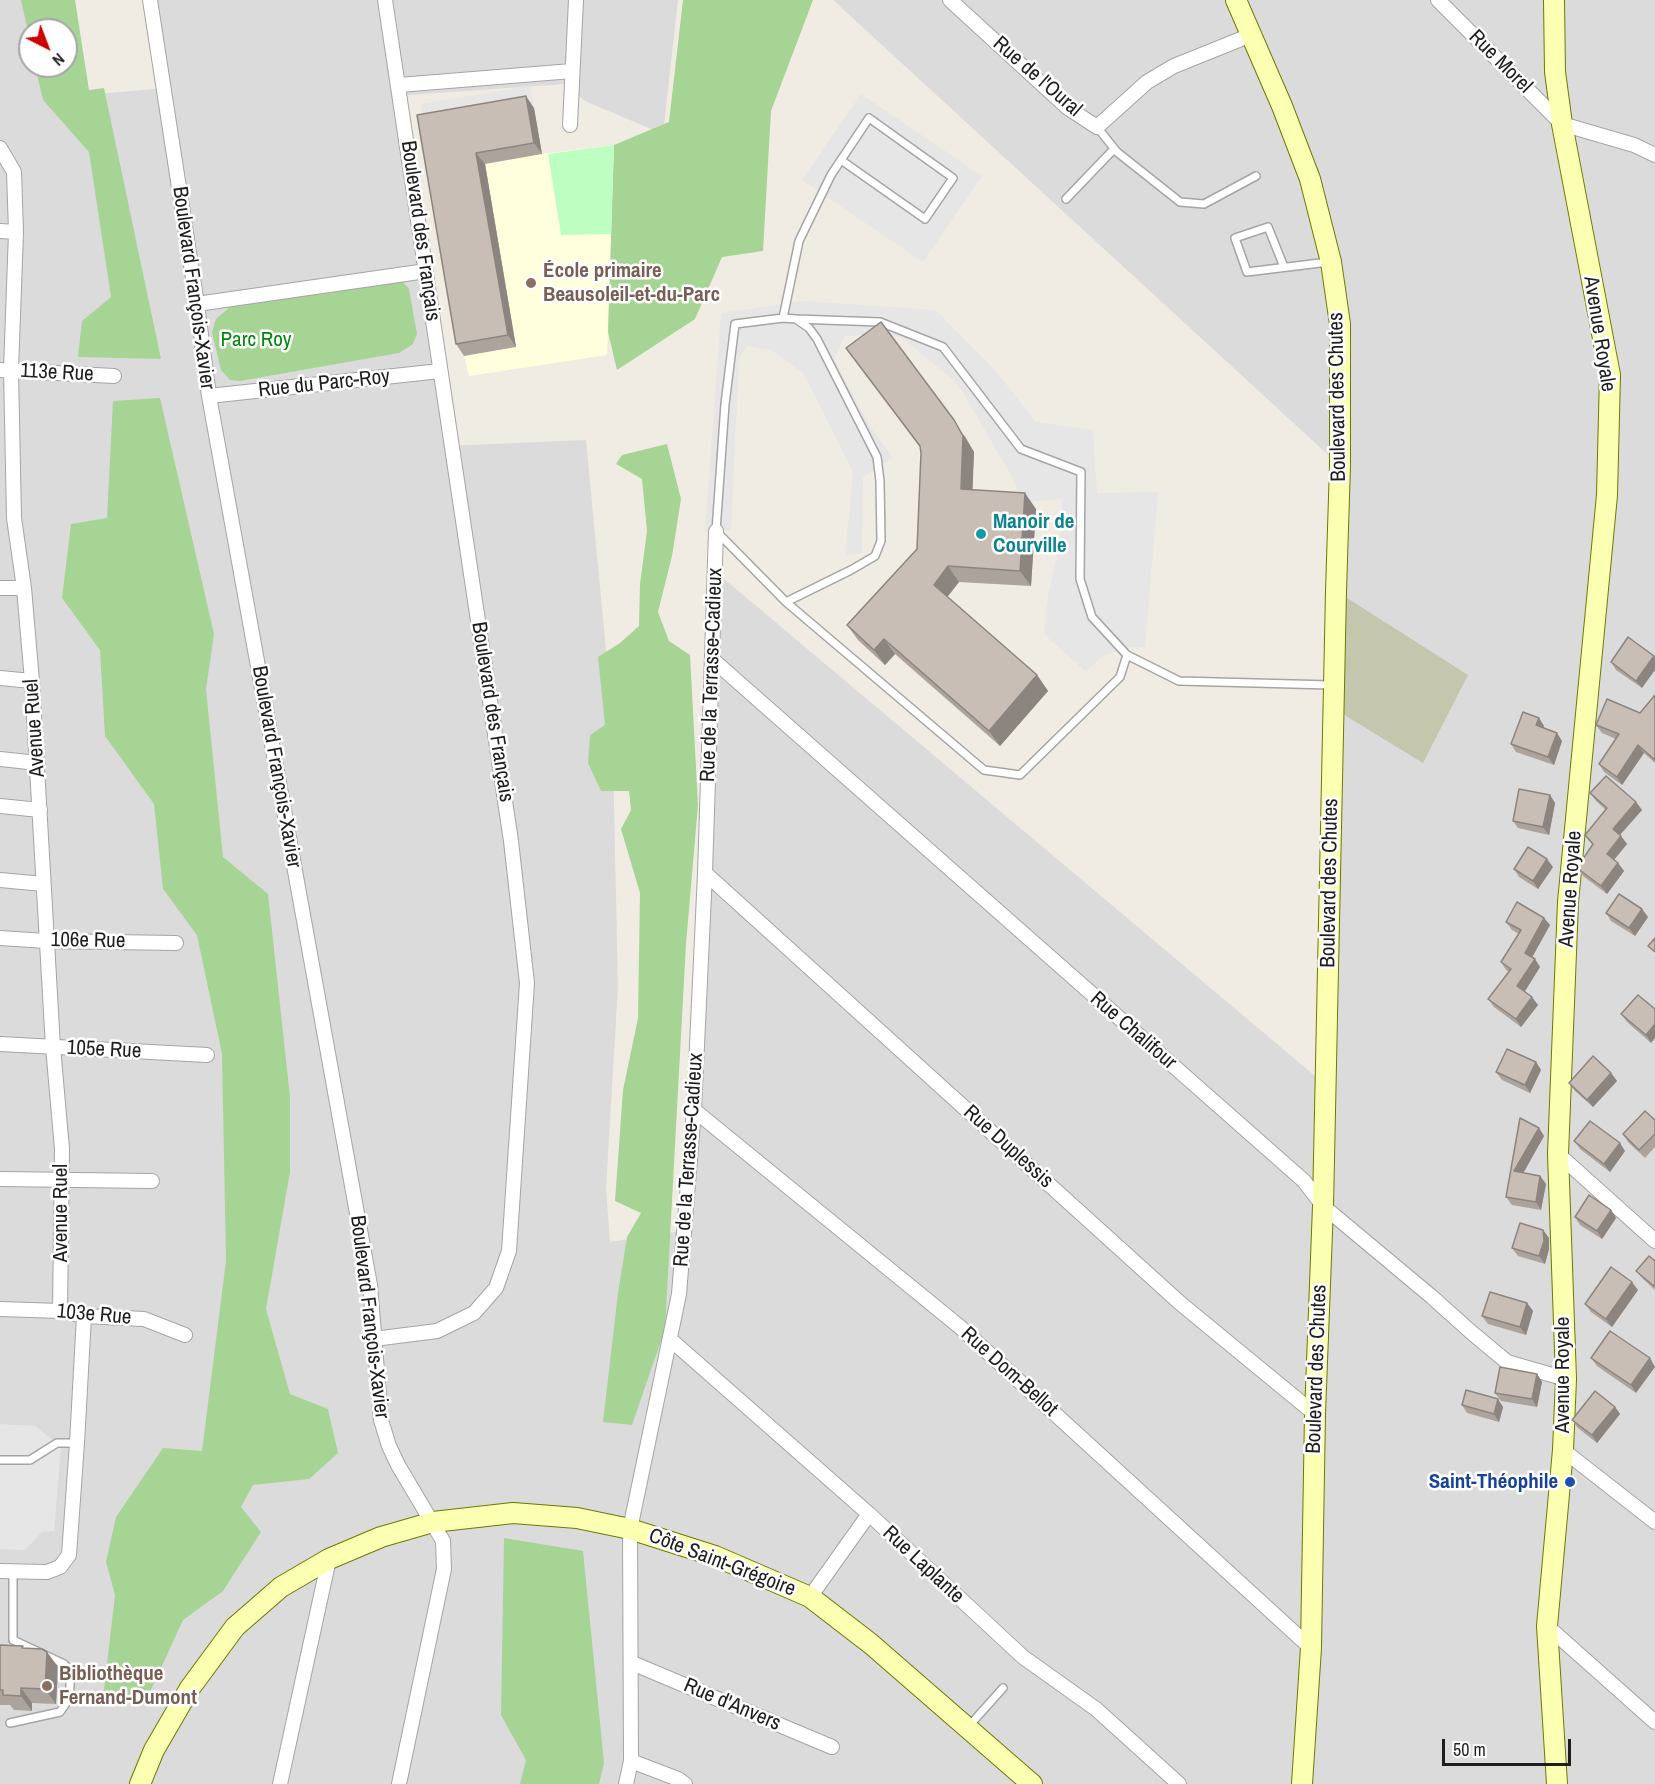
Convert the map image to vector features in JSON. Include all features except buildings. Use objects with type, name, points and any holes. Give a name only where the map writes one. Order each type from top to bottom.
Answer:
[{"type":"street","name":"Boulevard François-Xavier","points":[[150,0],[209,396],[370,1285],[381,1420],[398,1465],[443,1541],[444,1569],[399,1784]]},
{"type":"street","name":"Boulevard des Français","points":[[374,1339],[436,1331],[474,1313],[496,1288],[509,1251],[527,982],[511,841],[385,0]]},
{"type":"street","points":[[570,125],[576,0]]},
{"type":"street","name":"Rue de l'Oural","points":[[950,0],[1068,108],[1096,127],[1147,82],[1174,66],[1251,35]]},
{"type":"street","name":"Boulevard des Chutes","points":[[1236,0],[1282,106],[1310,179],[1331,262],[1340,324],[1340,466],[1323,1206],[1315,1414],[1311,1648],[1302,1784]]},
{"type":"street","name":"Rue Morel","points":[[1438,0],[1562,124]]},
{"type":"street","name":"Avenue Royale","points":[[1554,0],[1555,72],[1562,124],[1610,375],[1607,495],[1568,902],[1558,1154],[1566,1379],[1563,1449],[1547,1626],[1557,1784]]},
{"type":"street","points":[[399,85],[572,71]]},
{"type":"street","points":[[1562,124],[1634,145],[1655,155]]},
{"type":"street","name":"Avenue Ruel","points":[[0,148],[14,172],[16,232],[5,370],[7,518],[24,588],[38,763],[46,940],[62,1149],[60,1311]]},
{"type":"street","points":[[0,231],[16,232]]},
{"type":"street","points":[[197,304],[426,271]]},
{"type":"street","name":"113e Rue","points":[[5,370],[114,376]]},
{"type":"street","name":"Rue du Parc-Roy","points":[[209,396],[440,372]]},
{"type":"street","name":"Rue de la Terrasse-Cadieux","points":[[626,1784],[631,1761],[630,1528],[679,1294],[694,1110],[705,873],[716,531]]},
{"type":"street","points":[[0,588],[24,588]]},
{"type":"street","name":"Rue Chalifour","points":[[712,659],[1304,1181],[1323,1206],[1507,1362],[1566,1379]]},
{"type":"street","points":[[0,678],[32,681]]},
{"type":"street","points":[[0,759],[38,763]]},
{"type":"street","points":[[0,806],[40,810]]},
{"type":"street","name":"Rue Duplessis","points":[[705,873],[1180,1303],[1315,1414]]},
{"type":"street","points":[[0,880],[43,884]]},
{"type":"street","name":"106e Rue","points":[[0,938],[176,943]]},
{"type":"street","name":"105e Rue","points":[[0,1044],[207,1055]]},
{"type":"street","name":"Rue Dom-Bellot","points":[[694,1110],[960,1327],[1311,1648]]},
{"type":"street","points":[[1558,1154],[1655,1241]]},
{"type":"street","points":[[0,1179],[152,1181]]},
{"type":"street","name":"103e Rue","points":[[0,1309],[60,1311],[84,1316],[144,1319],[185,1335]]},
{"type":"street","points":[[6,1571],[47,1572],[60,1567],[69,1555],[84,1316]]},
{"type":"street","name":"Rue Laplante","points":[[671,1340],[868,1514],[1023,1658],[1096,1709],[1179,1784]]},
{"type":"street","points":[[1563,1449],[1655,1522]]},
{"type":"street","name":"Côte Saint-Grégoire","points":[[140,1784],[154,1750],[190,1688],[235,1627],[281,1587],[329,1559],[381,1537],[433,1522],[513,1513],[577,1518],[630,1528],[715,1556],[810,1597],[871,1644],[1032,1784]]},
{"type":"street","points":[[810,1597],[868,1514]]},
{"type":"street","points":[[280,1784],[329,1559]]},
{"type":"street","points":[[1547,1626],[1655,1722]]},
{"type":"street","name":"Rue d'Anvers","points":[[632,1663],[832,1747]]},
{"type":"street","points":[[631,1761],[678,1779],[685,1784]]},
{"type":"lane","points":[[783,318],[799,241],[831,175],[841,160],[869,118],[953,178],[925,219],[841,160]]},
{"type":"lane","points":[[1096,127],[1114,149],[1180,202],[1204,204],[1256,176]]},
{"type":"lane","points":[[1066,199],[1114,149]]},
{"type":"lane","points":[[1284,267],[1268,227],[1235,238],[1247,272],[1331,262]]},
{"type":"lane","points":[[1127,655],[1119,677],[1020,775],[984,770],[786,602],[716,531],[725,404],[735,324],[783,318],[880,322],[943,347],[1021,449],[1081,472],[1080,579],[1092,617],[1127,655],[1179,681],[1334,685]]},
{"type":"lane","points":[[786,602],[875,556],[881,541],[880,481],[877,457],[817,339],[809,328],[796,319]]},
{"type":"lane","points":[[0,1460],[30,1460],[57,1443],[77,1443]]},
{"type":"lane","points":[[6,1571],[13,1640],[64,1664],[71,1672],[69,1700],[60,1712],[10,1723]]},
{"type":"lane","points":[[967,1728],[1003,1688]]},
{"type":"shaded area","points":[[0,0],[60,0],[65,18],[18,18],[18,78],[78,78],[78,61],[88,95],[164,88],[150,0],[678,0],[663,134],[585,101],[565,84],[395,96],[446,446],[586,440],[612,713],[618,987],[606,1188],[610,1242],[682,1231],[714,672],[723,578],[1321,1081],[1337,463],[833,0],[1655,0],[1655,1784],[0,1784]]},
{"type":"shaded area","points":[[530,86],[534,108],[425,126],[421,104]]},
{"type":"shaded area","points":[[861,94],[982,176],[923,262],[802,180]]},
{"type":"shaded area","name":"École primaire Beausoleil-et-du-Parc","points":[[534,108],[542,154],[614,145],[607,355],[469,376],[425,126]]},
{"type":"shaded area","points":[[803,301],[936,310],[994,369],[1036,422],[1093,430],[1097,493],[1158,492],[1145,647],[1129,647],[1101,657],[1086,672],[1044,634],[1046,606],[1064,522],[1061,499],[1022,502],[1012,477],[958,384],[904,339],[888,334],[845,336],[834,359],[869,425],[893,458],[863,477],[862,553],[845,556],[853,472],[803,373],[771,350],[747,346],[739,358],[731,531],[705,531],[721,313]]},
{"type":"shaded area","points":[[1336,591],[1468,675],[1423,763],[1333,708]]},
{"type":"shaded area","points":[[0,1424],[35,1426],[61,1447],[54,1531],[42,1532],[25,1550],[0,1549]]},
{"type":"green space","points":[[21,0],[75,0],[78,18],[25,18]]},
{"type":"green space","points":[[683,0],[813,0],[771,111],[763,251],[722,257],[695,319],[617,370],[608,332],[614,145],[669,122]]},
{"type":"green space","points":[[78,19],[89,90],[104,88],[161,359],[78,357],[82,321],[111,297],[89,152],[43,100],[38,78],[78,78]]},
{"type":"green space","points":[[614,145],[611,234],[561,235],[548,154]]},
{"type":"green space","name":"Parc Roy","points":[[382,282],[403,282],[409,289],[417,334],[413,344],[399,353],[240,381],[230,380],[221,370],[212,332],[216,319],[230,307]]},
{"type":"green space","points":[[160,398],[214,634],[206,689],[223,857],[268,894],[290,1097],[290,1172],[266,1309],[290,1394],[328,1409],[338,1453],[309,1479],[253,1485],[241,1507],[261,1532],[223,1591],[183,1620],[150,1692],[103,1698],[115,1595],[106,1562],[116,1517],[163,1448],[202,1451],[226,1261],[222,1054],[197,935],[163,889],[154,804],[105,736],[100,650],[62,598],[71,524],[107,518],[113,401]]},
{"type":"green space","points":[[667,444],[681,499],[672,556],[658,612],[669,641],[690,655],[698,805],[686,944],[665,1329],[632,1425],[603,1422],[627,1237],[641,1213],[615,1201],[623,1090],[638,1018],[640,893],[621,829],[631,810],[629,791],[601,791],[588,763],[590,735],[605,725],[598,657],[620,643],[639,626],[640,584],[647,531],[642,479],[616,464],[622,455]]},
{"type":"green space","points":[[504,1538],[583,1551],[604,1763],[599,1784],[520,1784],[526,1760],[501,1715]]},
{"type":"place","name":"École primaire Beausoleil-et-du-Parc","points":[[531,283]]},
{"type":"place","name":"Manoir de Courville","points":[[981,534]]},
{"type":"place","name":"Saint-Théophile","points":[[1570,1482]]},
{"type":"place","name":"Bibliothèque Fernand-Dumont","points":[[47,1686]]}]
